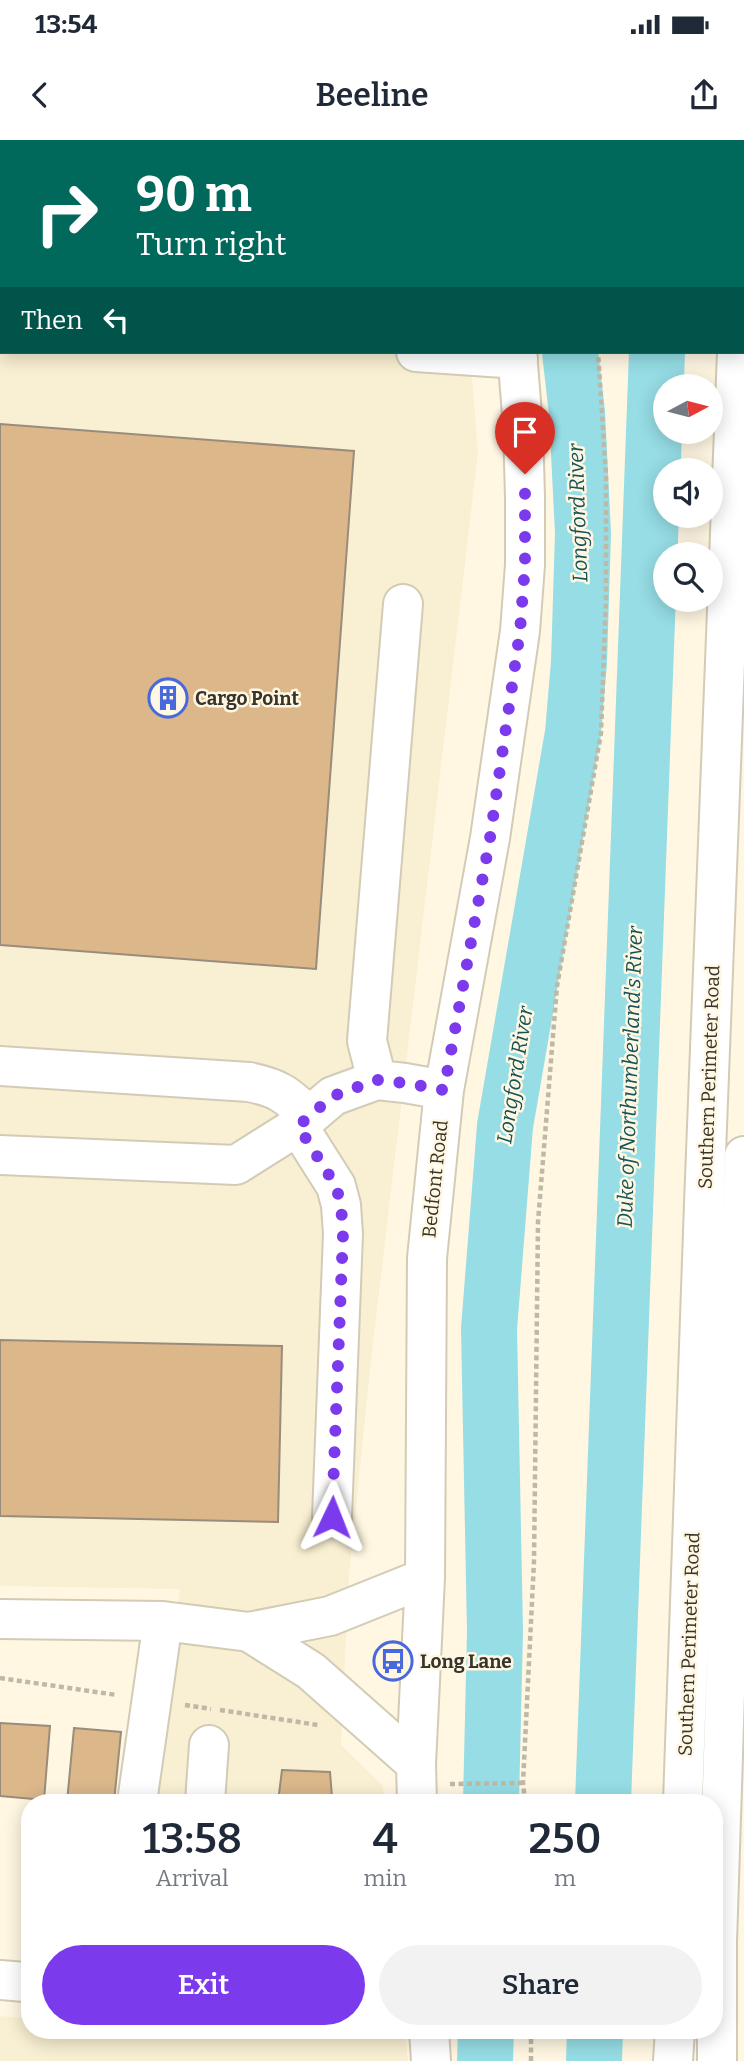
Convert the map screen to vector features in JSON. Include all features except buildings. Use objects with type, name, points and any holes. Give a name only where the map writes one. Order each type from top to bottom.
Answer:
[{"type":"street","points":[[484,354],[518,355]]},
{"type":"street","name":"Southern Perimeter Road","points":[[683,1794],[737,354]]},
{"type":"street","name":"Bedfont Road","points":[[417,1794],[425,1578],[427,1258],[444,1090],[490,838],[520,631],[525,565],[525,497],[518,355]]},
{"type":"street","points":[[377,1080],[367,1041],[402,604]]},
{"type":"street","points":[[0,1066],[249,1082],[266,1085],[284,1093],[304,1121],[336,1186],[341,1205],[343,1234],[332,1517]]},
{"type":"street","points":[[0,1155],[236,1165],[304,1121],[333,1096],[377,1080],[444,1090]]},
{"type":"street","name":"Southern Perimeter Road","points":[[721,1794],[744,1156]]},
{"type":"street","points":[[0,1619],[163,1621],[249,1632],[330,1616],[425,1578]]},
{"type":"street","points":[[138,1794],[163,1621]]},
{"type":"street","points":[[249,1632],[311,1671],[416,1763]]},
{"type":"street","points":[[206,1794],[209,1745]]},
{"type":"street","points":[[430,2039],[431,2061]]},
{"type":"street","points":[[673,2061],[674,2039]]},
{"type":"street","name":"Southern Perimeter Road","points":[[717,2039],[717,2061]]},
{"type":"path","points":[[525,1794],[523,1783],[534,1561],[538,1222],[557,986],[601,733],[607,476],[598,354]]},
{"type":"path","points":[[468,1784],[523,1783]]},
{"type":"path","points":[[531,2039],[531,2061]]},
{"type":"shaded area","points":[[0,354],[470,354],[478,453],[370,1369],[349,1576],[341,1745],[383,1786],[384,1794],[152,1794],[180,1589],[0,1586]]},
{"type":"shaded area","points":[[0,2016],[21,2018],[21,2039],[406,2039],[408,2061],[0,2061]]},
{"type":"waterway","name":"Longford River","points":[[491,1794],[495,1631],[489,1329],[505,1126],[573,733],[579,662],[583,533],[577,413],[570,354]]},
{"type":"waterway","name":"Duke of Northumberland's River","points":[[603,1794],[657,354]]},
{"type":"waterway","name":"Longford River","points":[[485,2061],[486,2039]]},
{"type":"waterway","name":"Duke of Northumberland's River","points":[[594,2061],[595,2039]]},
{"type":"place","name":"Cargo Point","points":[[168,698]]},
{"type":"place","name":"Long Lane","points":[[393,1661]]},
{"type":"route","points":[[332,1517],[343,1234],[341,1205],[336,1186],[298,1126],[333,1096],[377,1080],[444,1090],[490,838],[520,631],[525,565],[525,474]]}]
